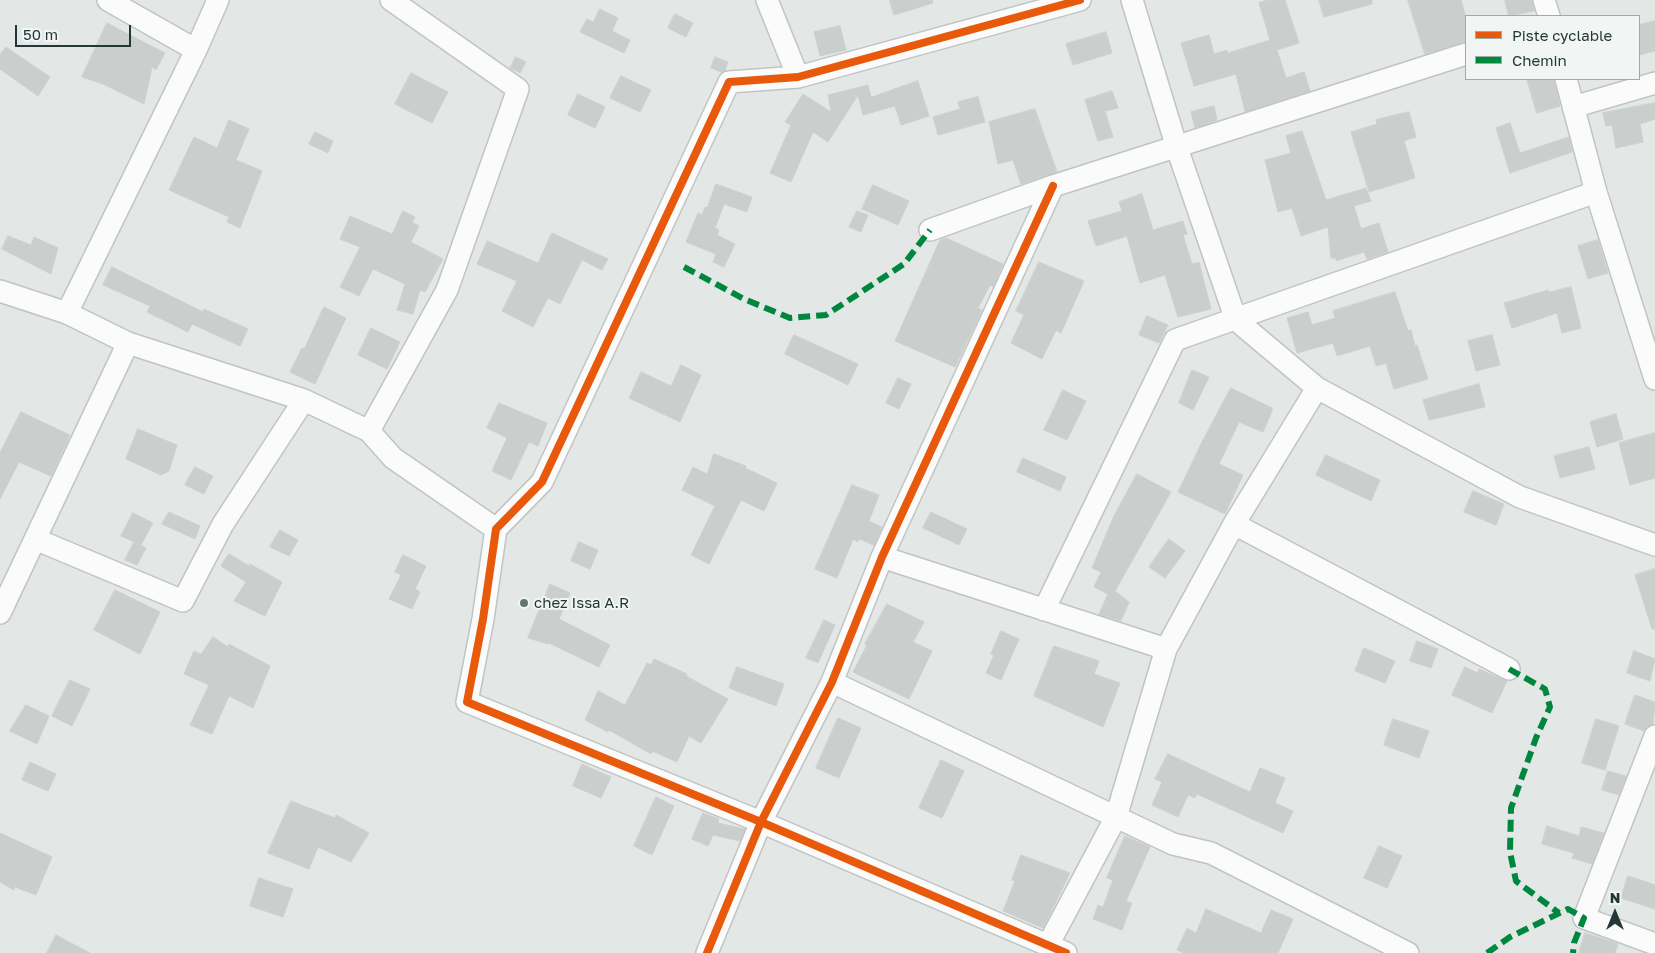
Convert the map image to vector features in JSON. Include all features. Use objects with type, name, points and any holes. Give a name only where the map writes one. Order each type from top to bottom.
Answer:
[{"type":"street","points":[[108,0],[196,50]]},
{"type":"street","points":[[67,313],[196,50],[218,0]]},
{"type":"street","points":[[369,431],[447,290],[518,89],[391,0]]},
{"type":"street","points":[[767,0],[798,77]]},
{"type":"street","points":[[1080,0],[798,77],[729,82],[542,482],[496,529],[483,619],[467,702],[761,822],[1057,949],[1116,817],[1166,649],[1234,524],[1317,388]]},
{"type":"street","points":[[1132,0],[1177,148],[1236,320],[1317,388],[1520,497],[1655,544]]},
{"type":"street","points":[[1544,0],[1549,15]]},
{"type":"street","points":[[930,230],[1053,186],[1177,148],[1465,54]]},
{"type":"street","points":[[1566,80],[1596,192],[1655,379]]},
{"type":"street","points":[[1574,107],[1655,82]]},
{"type":"street","points":[[707,953],[761,822],[832,682],[882,557],[1053,186]]},
{"type":"street","points":[[1044,610],[1175,340],[1596,192]]},
{"type":"street","points":[[0,291],[67,313],[128,343],[304,400],[369,431],[393,458],[496,529]]},
{"type":"street","points":[[0,613],[128,343]]},
{"type":"street","points":[[35,539],[183,601],[223,524],[304,400]]},
{"type":"street","points":[[1234,524],[1509,669]]},
{"type":"street","points":[[882,557],[1166,649]]},
{"type":"street","points":[[832,682],[1172,844],[1211,853],[1408,953]]},
{"type":"street","points":[[1655,736],[1584,918],[1655,944]]},
{"type":"building","points":[[890,0],[932,0],[933,3],[894,15]]},
{"type":"building","points":[[1268,0],[1285,0],[1299,43],[1277,50],[1286,78],[1304,72],[1310,91],[1245,112],[1236,74],[1194,86],[1181,43],[1209,35],[1214,54],[1227,50],[1228,53],[1270,40],[1259,3]]},
{"type":"building","points":[[1319,0],[1372,0],[1372,4],[1324,17]]},
{"type":"building","points":[[1408,0],[1461,0],[1465,15],[1465,42],[1425,54]]},
{"type":"building","points":[[1505,0],[1532,0],[1534,11],[1509,15]]},
{"type":"building","points":[[600,9],[618,18],[612,31],[630,40],[624,53],[580,32],[587,19],[593,22]]},
{"type":"building","points":[[675,14],[693,23],[686,37],[668,28]]},
{"type":"building","points":[[1655,21],[1655,51],[1640,55],[1640,25]]},
{"type":"building","points":[[107,23],[165,53],[156,70],[152,67],[144,104],[103,84],[82,77]]},
{"type":"building","points":[[840,26],[846,50],[820,56],[814,32]]},
{"type":"building","points":[[1106,32],[1112,53],[1073,65],[1066,44]]},
{"type":"building","points":[[6,47],[50,77],[38,96],[0,69],[0,55]]},
{"type":"building","points":[[516,57],[526,62],[520,73],[510,68]]},
{"type":"building","points":[[715,57],[728,62],[725,71],[721,72],[711,68]]},
{"type":"building","points":[[411,73],[448,92],[432,123],[395,104]]},
{"type":"building","points":[[621,76],[651,90],[640,112],[610,98]]},
{"type":"building","points":[[1527,80],[1554,80],[1560,106],[1537,113]]},
{"type":"building","points":[[918,81],[929,116],[901,125],[895,106],[863,115],[858,95],[828,142],[813,132],[791,182],[770,173],[791,125],[785,122],[803,94],[831,112],[828,95],[868,85],[871,97]]},
{"type":"building","points":[[1112,91],[1118,108],[1105,111],[1113,137],[1098,141],[1085,100]]},
{"type":"building","points":[[578,94],[605,107],[595,128],[568,115]]},
{"type":"building","points":[[978,97],[985,122],[938,135],[933,117],[960,109],[958,102]]},
{"type":"building","points":[[1655,103],[1655,119],[1640,124],[1643,142],[1616,148],[1612,125],[1606,126],[1603,113]]},
{"type":"building","points":[[1214,106],[1217,120],[1195,128],[1191,112]]},
{"type":"building","points":[[1035,109],[1057,172],[1021,184],[1013,160],[998,164],[989,122]]},
{"type":"building","points":[[1409,112],[1416,137],[1404,141],[1415,178],[1369,192],[1351,132],[1377,124],[1376,120]]},
{"type":"building","points":[[229,120],[249,129],[236,160],[262,171],[240,228],[227,222],[229,217],[169,190],[194,137],[217,148]]},
{"type":"building","points":[[1510,123],[1520,153],[1569,137],[1572,152],[1510,173],[1496,128]]},
{"type":"building","points":[[1302,131],[1326,200],[1366,188],[1371,201],[1354,206],[1361,229],[1379,223],[1388,252],[1367,259],[1364,252],[1336,261],[1336,258],[1331,258],[1328,227],[1301,236],[1292,208],[1278,212],[1265,160],[1291,153],[1286,136]]},
{"type":"building","points":[[315,132],[333,141],[328,153],[309,144]]},
{"type":"building","points":[[716,184],[752,197],[747,212],[724,204],[715,228],[719,230],[717,235],[735,244],[724,267],[713,262],[716,254],[686,242],[698,213],[702,215],[705,207],[707,208]]},
{"type":"building","points":[[873,185],[909,201],[898,225],[862,209]]},
{"type":"building","points":[[1142,194],[1153,230],[1183,221],[1187,234],[1183,235],[1192,264],[1199,262],[1211,309],[1178,317],[1165,275],[1140,283],[1127,236],[1096,246],[1088,221],[1122,211],[1119,202]]},
{"type":"building","points":[[403,211],[415,217],[412,222],[419,226],[411,242],[443,259],[425,292],[420,290],[413,314],[397,310],[405,284],[373,269],[359,296],[340,287],[360,247],[340,239],[350,216],[392,234]]},
{"type":"building","points":[[857,211],[868,215],[861,232],[849,227]]},
{"type":"building","points":[[552,233],[608,259],[602,270],[582,260],[560,304],[548,298],[533,327],[502,311],[517,281],[477,264],[487,241],[538,263]]},
{"type":"building","points":[[8,236],[31,245],[34,237],[58,248],[51,274],[2,249]]},
{"type":"building","points":[[946,238],[1003,264],[993,287],[990,285],[978,308],[982,310],[955,367],[895,341],[940,240]]},
{"type":"building","points":[[1598,240],[1608,273],[1588,279],[1578,246]]},
{"type":"building","points":[[1039,262],[1084,281],[1061,333],[1056,330],[1042,359],[1011,343],[1024,315],[1016,311]]},
{"type":"building","points":[[112,267],[203,312],[204,309],[248,329],[240,346],[192,324],[188,332],[147,312],[150,306],[103,285]]},
{"type":"building","points":[[1571,287],[1581,328],[1562,333],[1557,313],[1512,328],[1504,303],[1548,290],[1549,292]]},
{"type":"building","points":[[1395,292],[1408,331],[1411,330],[1415,346],[1417,345],[1428,379],[1394,389],[1386,363],[1376,366],[1370,346],[1337,356],[1333,343],[1297,353],[1287,318],[1308,312],[1312,325],[1335,318],[1333,311]]},
{"type":"building","points":[[324,307],[346,318],[315,384],[290,372],[302,348],[304,349]]},
{"type":"building","points":[[1147,316],[1168,325],[1159,343],[1139,335]]},
{"type":"building","points":[[371,328],[400,342],[387,369],[358,355]]},
{"type":"building","points":[[794,335],[858,364],[848,385],[785,354]]},
{"type":"building","points":[[1492,335],[1500,365],[1476,371],[1468,341]]},
{"type":"building","points":[[681,365],[701,375],[680,422],[629,398],[641,372],[671,386]]},
{"type":"building","points":[[1192,370],[1209,377],[1193,410],[1179,403]]},
{"type":"building","points":[[898,378],[911,384],[899,409],[886,403]]},
{"type":"building","points":[[1479,384],[1485,407],[1429,420],[1423,400]]},
{"type":"building","points":[[1231,388],[1272,408],[1272,411],[1263,432],[1239,422],[1219,464],[1243,475],[1225,514],[1178,492]]},
{"type":"building","points":[[1063,390],[1086,401],[1067,440],[1044,430]]},
{"type":"building","points":[[499,403],[547,423],[538,446],[529,442],[511,480],[492,471],[507,438],[487,428]]},
{"type":"building","points":[[21,412],[70,435],[51,476],[19,462],[0,499],[0,453]]},
{"type":"building","points":[[1616,414],[1623,439],[1597,447],[1590,422]]},
{"type":"building","points":[[138,429],[177,445],[169,471],[161,475],[126,459]]},
{"type":"building","points":[[1655,433],[1655,478],[1630,485],[1619,443]]},
{"type":"building","points":[[1589,447],[1595,469],[1560,478],[1554,456]]},
{"type":"building","points":[[714,454],[746,466],[745,468],[777,483],[764,511],[741,500],[709,564],[691,555],[715,506],[682,490],[693,467],[707,474]]},
{"type":"building","points":[[1326,455],[1380,480],[1371,501],[1316,475]]},
{"type":"building","points":[[1023,458],[1066,477],[1060,491],[1017,472]]},
{"type":"building","points":[[195,467],[213,476],[204,494],[185,485]]},
{"type":"building","points":[[1137,474],[1171,492],[1115,591],[1129,602],[1121,621],[1099,614],[1108,594],[1094,587],[1101,572],[1092,568],[1114,516]]},
{"type":"building","points":[[852,485],[879,495],[869,521],[882,527],[874,545],[859,539],[858,542],[853,539],[837,578],[815,569]]},
{"type":"building","points":[[1473,491],[1504,504],[1496,525],[1464,512]]},
{"type":"building","points":[[169,512],[200,526],[195,539],[162,524]]},
{"type":"building","points":[[931,512],[967,529],[959,545],[923,528]]},
{"type":"building","points":[[133,513],[153,523],[141,545],[121,536]]},
{"type":"building","points":[[280,530],[298,540],[289,556],[270,547]]},
{"type":"building","points":[[1169,539],[1185,551],[1165,578],[1149,567]]},
{"type":"building","points":[[134,542],[146,548],[137,565],[125,560]]},
{"type":"building","points":[[579,542],[598,550],[590,569],[571,561]]},
{"type":"building","points":[[229,554],[282,582],[265,616],[234,601],[246,582],[221,566]]},
{"type":"building","points":[[403,555],[426,566],[415,589],[420,592],[412,609],[389,599],[401,575],[395,572]]},
{"type":"building","points":[[1655,569],[1655,629],[1652,629],[1635,575]]},
{"type":"building","points":[[550,584],[570,593],[559,619],[610,645],[599,667],[549,643],[528,638]]},
{"type":"building","points":[[115,590],[160,612],[140,654],[94,630]]},
{"type":"building","points":[[887,604],[924,622],[913,642],[932,651],[909,699],[853,672],[867,645],[865,644]]},
{"type":"building","points":[[824,620],[835,625],[818,663],[806,658]]},
{"type":"building","points":[[1001,631],[1019,639],[1001,680],[986,673],[994,655],[991,654]]},
{"type":"building","points":[[213,637],[228,647],[229,644],[270,666],[253,708],[229,696],[212,734],[190,725],[209,685],[184,674],[194,651],[201,654]]},
{"type":"building","points":[[1417,641],[1438,649],[1431,668],[1410,661]]},
{"type":"building","points":[[1054,646],[1099,661],[1094,674],[1120,683],[1103,727],[1034,696]]},
{"type":"building","points":[[1364,648],[1395,661],[1385,683],[1355,671]]},
{"type":"building","points":[[1634,651],[1655,659],[1650,681],[1627,673]]},
{"type":"building","points":[[654,659],[687,674],[686,676],[728,699],[701,743],[689,736],[677,762],[652,751],[651,754],[609,730],[608,732],[585,720],[598,691],[625,705],[647,663],[651,665]]},
{"type":"building","points":[[737,667],[784,684],[776,706],[729,688]]},
{"type":"building","points":[[1465,667],[1478,673],[1479,669],[1507,681],[1492,713],[1452,695]]},
{"type":"building","points":[[70,680],[90,689],[72,726],[52,716]]},
{"type":"building","points":[[1635,695],[1655,702],[1653,724],[1644,731],[1625,724]]},
{"type":"building","points":[[26,705],[49,716],[37,744],[10,731]]},
{"type":"building","points":[[838,718],[861,728],[839,778],[816,768]]},
{"type":"building","points":[[1393,719],[1429,731],[1419,758],[1384,745]]},
{"type":"building","points":[[1596,719],[1619,726],[1605,770],[1582,763]]},
{"type":"building","points":[[1168,754],[1250,792],[1260,768],[1285,778],[1275,803],[1293,811],[1283,833],[1197,794],[1195,798],[1188,795],[1178,817],[1152,805],[1162,782],[1155,779]]},
{"type":"building","points":[[941,760],[964,771],[942,818],[919,808]]},
{"type":"building","points":[[30,762],[56,774],[48,791],[22,780]]},
{"type":"building","points":[[582,764],[611,777],[601,798],[573,786]]},
{"type":"building","points":[[1608,771],[1626,776],[1619,795],[1602,790]]},
{"type":"building","points":[[656,797],[674,806],[652,855],[634,846]]},
{"type":"building","points":[[291,801],[335,818],[336,815],[369,833],[351,862],[318,847],[309,869],[268,853]]},
{"type":"building","points":[[703,813],[719,819],[718,823],[745,829],[740,841],[713,835],[708,846],[692,839]]},
{"type":"building","points":[[1547,826],[1579,836],[1581,827],[1604,833],[1592,864],[1572,858],[1574,853],[1542,844]]},
{"type":"building","points":[[0,833],[52,857],[36,895],[15,887],[14,890],[0,882]]},
{"type":"building","points":[[1125,836],[1150,847],[1126,901],[1132,903],[1122,930],[1093,919],[1098,905],[1103,907],[1113,880],[1107,878]]},
{"type":"building","points":[[1379,846],[1402,856],[1387,888],[1364,878]]},
{"type":"building","points":[[1021,855],[1070,873],[1043,928],[1003,911],[1015,881],[1012,880]]},
{"type":"building","points":[[1628,876],[1655,885],[1655,909],[1621,898]]},
{"type":"building","points":[[259,878],[293,889],[283,917],[250,906]]},
{"type":"building","points":[[1206,909],[1261,933],[1271,910],[1293,919],[1278,953],[1184,953],[1177,950],[1187,928],[1196,933]]},
{"type":"building","points":[[1585,933],[1618,944],[1615,953],[1579,953]]},
{"type":"building","points":[[56,935],[90,953],[47,953]]},
{"type":"marked path","points":[[684,267],[744,299],[790,318],[826,315],[904,264],[930,230]]},
{"type":"marked path","points":[[1509,669],[1545,689],[1550,707],[1536,738],[1511,808],[1510,852],[1516,881],[1559,913]]},
{"type":"marked path","points":[[1487,953],[1510,937],[1568,909],[1584,918],[1574,943],[1573,953]]},
{"type":"cycle path","points":[[707,953],[761,822],[467,702],[483,619],[496,529],[542,482],[729,82],[798,77],[1080,0]]},
{"type":"cycle path","points":[[1053,186],[882,557],[832,682],[761,822],[1066,953]]},
{"type":"place","name":"chez Issa A.R","points":[[524,603]]}]
